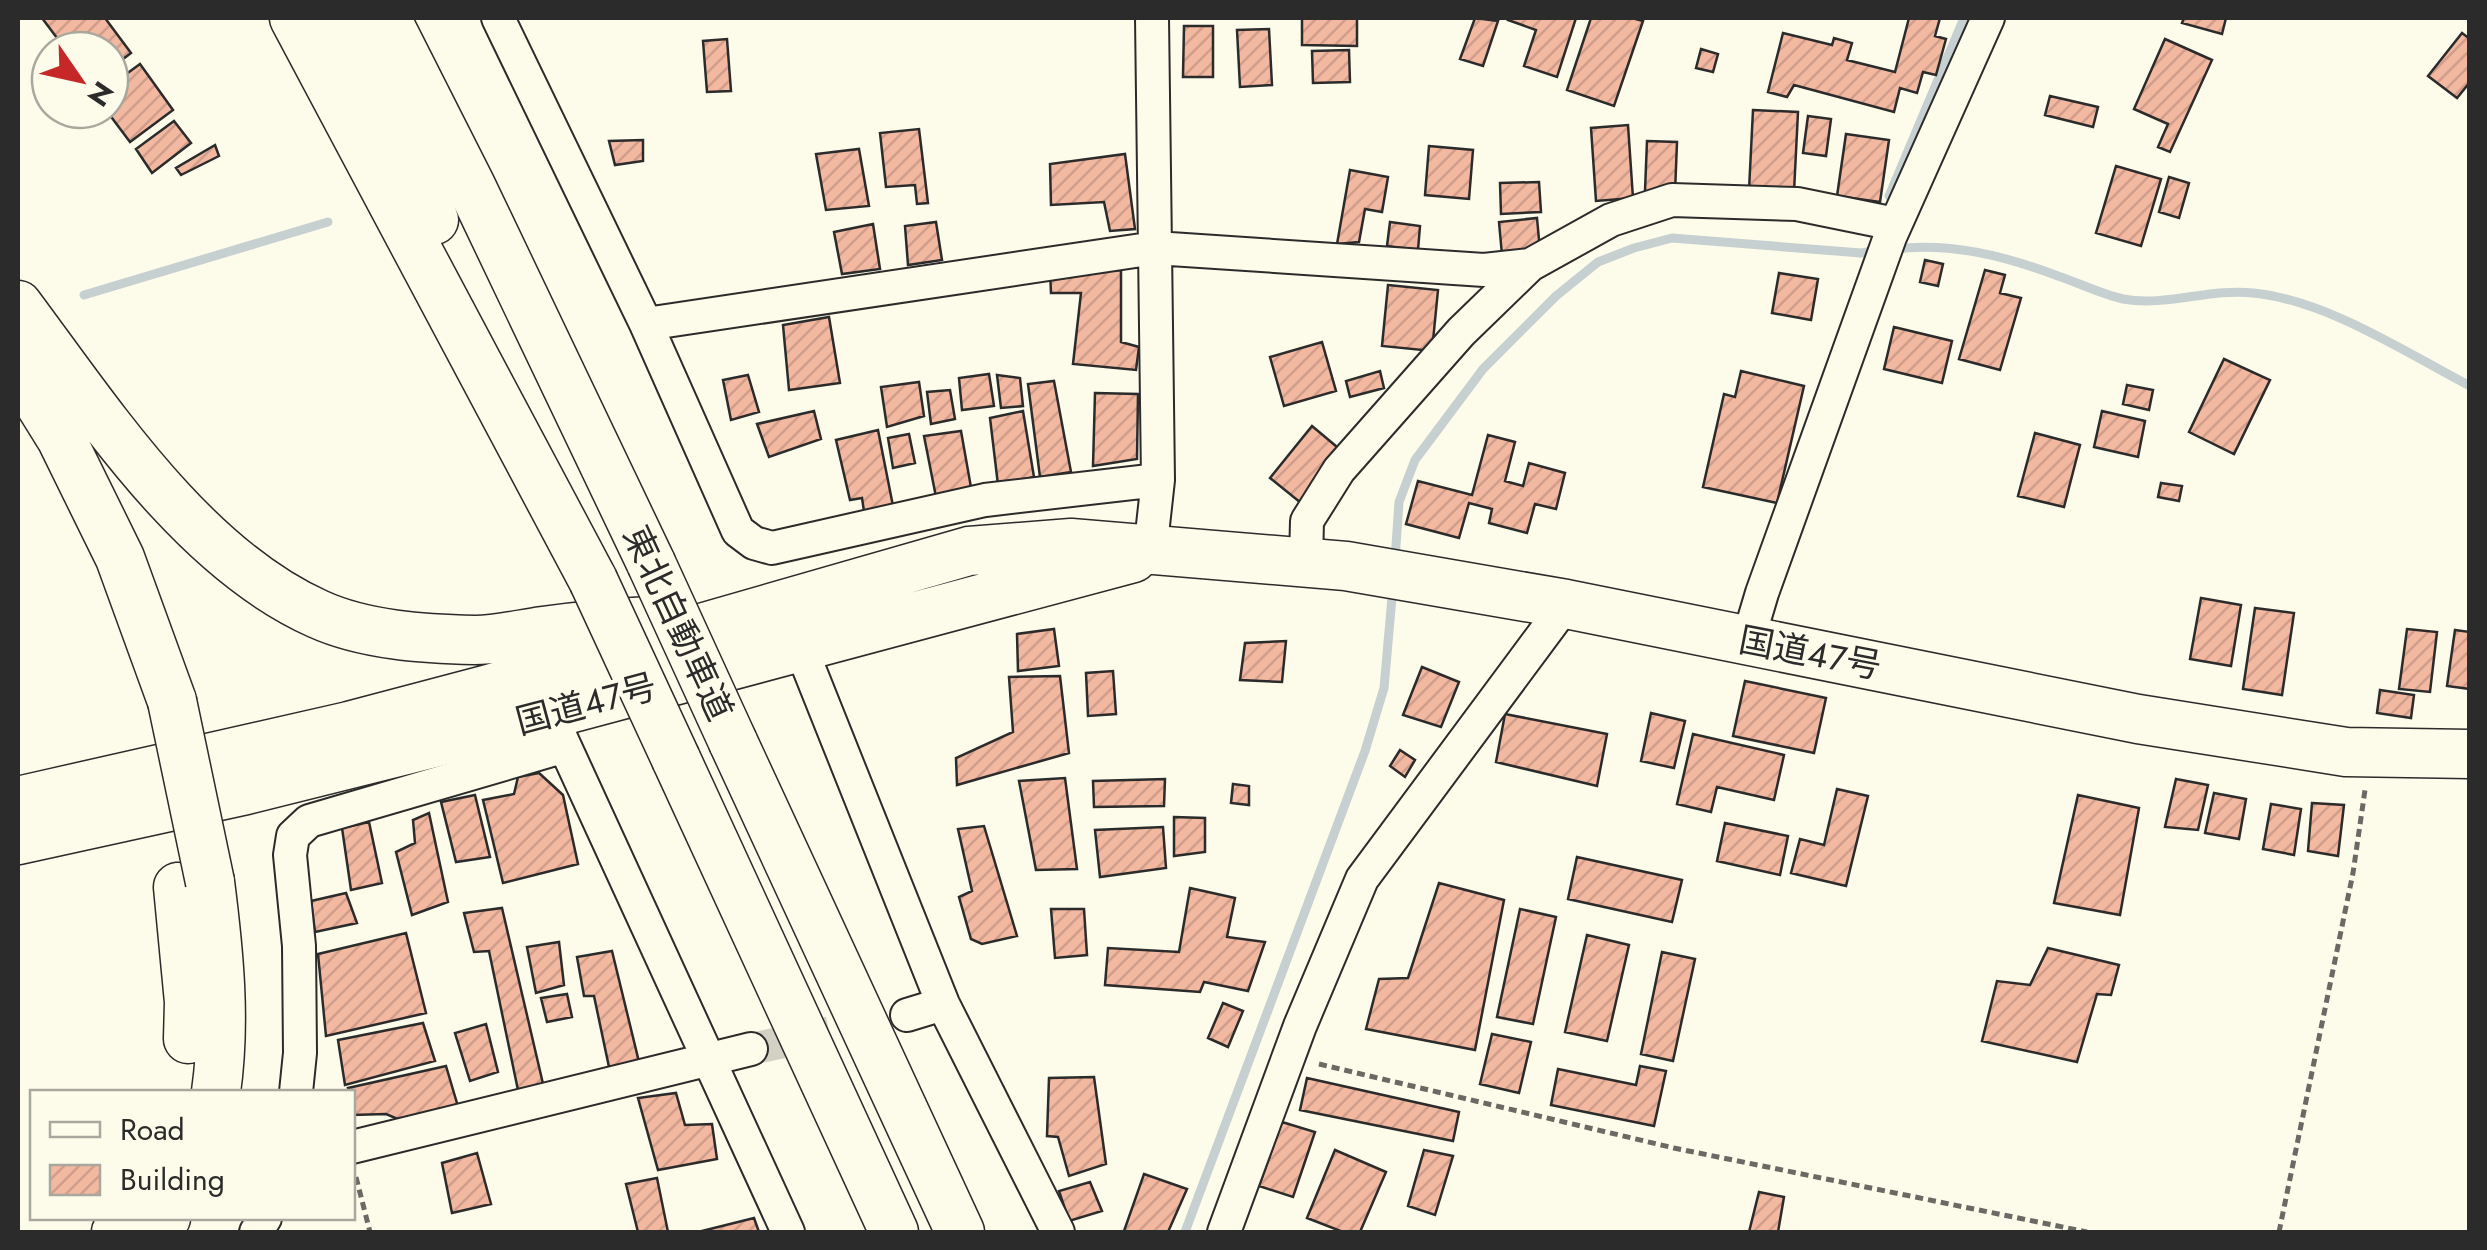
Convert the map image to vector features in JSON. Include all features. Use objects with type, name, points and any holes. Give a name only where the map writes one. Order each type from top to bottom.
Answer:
[{"type":"highway","points":[[294,18],[593,580]]},
{"type":"highway","name":"東北自動車道","points":[[334,18],[404,151],[593,580],[894,1232]]},
{"type":"highway","name":"東北自動車道","points":[[386,18],[651,562],[960,1232]]},
{"type":"highway","points":[[410,18],[471,186]]},
{"type":"highway","points":[[18,305],[118,439],[198,529],[240,566],[320,615],[358,627],[479,640],[594,624],[744,615]]},
{"type":"highway","points":[[18,370],[61,438],[120,558],[157,706],[221,1005],[216,1090]]},
{"type":"highway","points":[[18,420],[52,480],[157,706]]},
{"type":"highway","name":"国道47号","points":[[18,801],[489,690],[969,550],[1071,542],[1150,552],[1326,564],[1566,604],[2138,718],[2346,752],[2470,754]]},
{"type":"highway","name":"国道47号","points":[[18,840],[246,790],[556,730],[800,646],[1101,569],[1150,552]]},
{"type":"highway","points":[[18,870],[246,790]]},
{"type":"highway","points":[[183,1090],[194,884]]},
{"type":"street","points":[[498,18],[646,324],[738,531],[754,543],[772,548],[985,500],[1158,480]]},
{"type":"street","points":[[1150,552],[1158,480],[1152,18]]},
{"type":"street","points":[[1748,640],[1889,241],[1988,18]]},
{"type":"street","points":[[1326,564],[1307,520],[1339,470],[1461,332],[1530,265],[1611,220],[1672,200],[1797,204],[1889,241]]},
{"type":"street","points":[[646,324],[1155,248],[1484,270],[1530,265]]},
{"type":"street","points":[[1224,1232],[1288,1056],[1362,879],[1566,604]]},
{"type":"street","points":[[800,646],[943,1004],[1058,1232]]},
{"type":"street","points":[[296,1090],[300,1053],[299,946],[290,855],[292,836],[308,821],[556,730],[788,1232]]},
{"type":"street","points":[[907,1015],[943,1004]]},
{"type":"street","points":[[355,1146],[751,1049]]},
{"type":"path","points":[[2279,1232],[2353,873],[2371,752]]},
{"type":"path","points":[[1288,1056],[1674,1148],[2087,1232]]},
{"type":"path","points":[[355,1175],[370,1232]]},
{"type":"building","points":[[42,18],[105,18],[114,30],[51,30]]},
{"type":"building","points":[[1302,18],[1357,18],[1357,46],[1302,45]]},
{"type":"building","points":[[1475,18],[1498,21],[1483,66],[1460,59]]},
{"type":"building","points":[[1509,18],[1576,18],[1557,77],[1524,66],[1536,30]]},
{"type":"building","points":[[1591,18],[1643,21],[1614,106],[1567,90]]},
{"type":"building","points":[[1909,18],[1940,18],[1935,36],[1946,39],[1936,75],[1923,72],[1917,93],[1900,88],[1894,112],[1794,85],[1787,97],[1768,92],[1783,33],[1832,45],[1834,38],[1852,43],[1847,60],[1895,72]]},
{"type":"building","points":[[2184,18],[2226,18],[2222,34],[2182,23]]},
{"type":"building","points":[[1184,26],[1213,26],[1213,77],[1183,77]]},
{"type":"building","points":[[1269,29],[1272,85],[1240,87],[1237,30]]},
{"type":"building","points":[[2462,33],[2470,39],[2470,82],[2457,98],[2428,76]]},
{"type":"building","points":[[727,39],[731,91],[707,92],[703,41]]},
{"type":"building","points":[[2165,39],[2212,60],[2170,152],[2158,147],[2168,124],[2134,109]]},
{"type":"building","points":[[1701,49],[1718,54],[1713,72],[1696,68]]},
{"type":"building","points":[[1349,50],[1350,82],[1313,83],[1312,51]]},
{"type":"building","points":[[140,64],[173,110],[130,142],[121,130],[130,130],[130,71]]},
{"type":"building","points":[[2050,96],[2098,107],[2093,127],[2045,115]]},
{"type":"building","points":[[1753,110],[1798,112],[1794,192],[1749,190]]},
{"type":"building","points":[[1808,116],[1831,119],[1826,156],[1803,153]]},
{"type":"building","points":[[174,121],[191,143],[152,173],[136,149]]},
{"type":"building","points":[[1628,125],[1633,198],[1596,201],[1591,128]]},
{"type":"building","points":[[919,129],[928,203],[917,204],[915,185],[886,187],[880,133]]},
{"type":"building","points":[[1846,134],[1889,140],[1880,202],[1837,196]]},
{"type":"building","points":[[643,140],[643,161],[615,165],[609,141]]},
{"type":"building","points":[[1647,141],[1677,142],[1675,193],[1645,191]]},
{"type":"building","points":[[215,145],[219,156],[181,175],[176,168]]},
{"type":"building","points":[[1429,146],[1473,150],[1469,199],[1425,195]]},
{"type":"building","points":[[859,149],[869,206],[826,210],[816,154]]},
{"type":"building","points":[[1125,154],[1135,229],[1110,231],[1104,202],[1051,205],[1050,164]]},
{"type":"building","points":[[2116,166],[2161,179],[2141,246],[2096,233]]},
{"type":"building","points":[[1350,170],[1388,177],[1382,212],[1365,209],[1359,242],[1337,244]]},
{"type":"building","points":[[2169,177],[2189,183],[2179,218],[2159,212]]},
{"type":"building","points":[[1539,182],[1541,212],[1501,214],[1500,183]]},
{"type":"building","points":[[1537,218],[1540,251],[1502,255],[1499,222]]},
{"type":"building","points":[[936,222],[942,260],[908,265],[905,226]]},
{"type":"building","points":[[1390,222],[1420,226],[1418,250],[1387,246]]},
{"type":"building","points":[[873,224],[880,269],[842,274],[834,232]]},
{"type":"building","points":[[1925,260],[1943,264],[1938,286],[1920,282]]},
{"type":"building","points":[[1121,270],[1121,342],[1139,347],[1136,370],[1073,364],[1081,293],[1051,293],[1050,271]]},
{"type":"building","points":[[1985,270],[2005,275],[2000,293],[2021,298],[2000,370],[1959,359]]},
{"type":"building","points":[[1779,273],[1818,279],[1811,320],[1772,313]]},
{"type":"building","points":[[1388,285],[1438,290],[1432,351],[1382,346]]},
{"type":"building","points":[[829,317],[840,383],[789,390],[783,325]]},
{"type":"building","points":[[1894,327],[1952,341],[1942,383],[1884,369]]},
{"type":"building","points":[[1322,342],[1336,391],[1284,406],[1270,357]]},
{"type":"building","points":[[2224,359],[2270,380],[2234,454],[2189,432]]},
{"type":"building","points":[[1380,371],[1384,388],[1350,397],[1346,381]]},
{"type":"building","points":[[1741,371],[1804,386],[1777,503],[1703,487],[1724,394],[1735,397]]},
{"type":"building","points":[[989,374],[994,406],[962,410],[959,378]]},
{"type":"building","points":[[748,375],[759,412],[731,420],[723,380]]},
{"type":"building","points":[[997,375],[1020,378],[1023,406],[1001,408]]},
{"type":"building","points":[[1054,381],[1071,472],[1040,477],[1028,384]]},
{"type":"building","points":[[919,382],[924,416],[887,427],[881,387]]},
{"type":"building","points":[[2127,385],[2153,390],[2149,410],[2123,404]]},
{"type":"building","points":[[950,390],[955,419],[931,424],[927,392]]},
{"type":"building","points":[[1095,393],[1138,394],[1137,459],[1093,466]]},
{"type":"building","points":[[814,411],[821,439],[769,457],[757,424]]},
{"type":"building","points":[[1023,411],[1034,477],[998,485],[990,418]]},
{"type":"building","points":[[2102,411],[2145,421],[2138,457],[2094,447]]},
{"type":"building","points":[[1312,426],[1343,452],[1301,503],[1270,478]]},
{"type":"building","points":[[878,430],[894,511],[865,518],[862,498],[850,500],[836,440]]},
{"type":"building","points":[[961,431],[972,493],[937,502],[924,436]]},
{"type":"building","points":[[2035,433],[2080,445],[2064,507],[2018,496]]},
{"type":"building","points":[[909,434],[915,463],[893,468],[888,438]]},
{"type":"building","points":[[1488,435],[1515,442],[1505,481],[1523,486],[1529,463],[1565,473],[1556,509],[1535,504],[1527,533],[1489,523],[1492,509],[1469,503],[1459,538],[1406,524],[1418,481],[1472,495]]},
{"type":"building","points":[[2161,483],[2182,486],[2179,501],[2158,497]]},
{"type":"building","points":[[2201,598],[2241,605],[2231,666],[2190,659]]},
{"type":"building","points":[[2255,608],[2294,613],[2282,695],[2243,689]]},
{"type":"building","points":[[1054,629],[1059,666],[1018,671],[1017,634]]},
{"type":"building","points":[[2407,629],[2437,632],[2430,692],[2399,689]]},
{"type":"building","points":[[2455,630],[2470,632],[2470,689],[2447,686]]},
{"type":"building","points":[[1286,641],[1282,682],[1240,680],[1245,643]]},
{"type":"building","points":[[1422,667],[1459,682],[1441,727],[1403,715]]},
{"type":"building","points":[[1113,671],[1116,714],[1088,716],[1086,673]]},
{"type":"building","points":[[1060,676],[1069,753],[957,785],[956,758],[1013,732],[1009,677]]},
{"type":"building","points":[[1745,681],[1826,698],[1814,753],[1733,736]]},
{"type":"building","points":[[2380,690],[2414,695],[2411,718],[2377,713]]},
{"type":"building","points":[[1651,713],[1685,721],[1674,768],[1641,761]]},
{"type":"building","points":[[1505,714],[1607,734],[1597,786],[1496,762]]},
{"type":"building","points":[[1693,734],[1784,755],[1774,800],[1717,787],[1711,812],[1677,804]]},
{"type":"building","points":[[1400,750],[1415,760],[1405,777],[1390,766]]},
{"type":"building","points":[[539,773],[563,795],[578,864],[503,883],[483,800],[514,794],[518,777]]},
{"type":"building","points":[[1065,778],[1077,869],[1036,870],[1019,781]]},
{"type":"building","points":[[1165,779],[1164,806],[1094,807],[1093,781]]},
{"type":"building","points":[[2176,779],[2208,785],[2198,830],[2165,827]]},
{"type":"building","points":[[1233,784],[1249,786],[1249,805],[1231,803]]},
{"type":"building","points":[[1837,789],[1868,796],[1846,886],[1791,873],[1800,839],[1824,845]]},
{"type":"building","points":[[2214,793],[2246,799],[2239,839],[2205,833]]},
{"type":"building","points":[[475,795],[490,857],[456,862],[441,802]]},
{"type":"building","points":[[2078,795],[2139,808],[2120,915],[2054,903]]},
{"type":"building","points":[[2312,803],[2344,805],[2338,856],[2308,851]]},
{"type":"building","points":[[2271,804],[2301,809],[2294,855],[2263,849]]},
{"type":"building","points":[[429,813],[448,902],[412,915],[396,852],[415,843],[413,820]]},
{"type":"building","points":[[1174,817],[1205,818],[1205,852],[1174,856]]},
{"type":"building","points":[[369,822],[382,883],[351,890],[342,828]]},
{"type":"building","points":[[1725,823],[1788,836],[1780,875],[1717,861]]},
{"type":"building","points":[[984,826],[1017,936],[982,944],[971,939],[959,897],[972,891],[958,829]]},
{"type":"building","points":[[1163,827],[1166,868],[1100,877],[1095,830]]},
{"type":"building","points":[[1577,857],[1682,880],[1672,922],[1568,899]]},
{"type":"building","points":[[1439,883],[1504,900],[1475,1050],[1366,1029],[1379,979],[1408,978]]},
{"type":"building","points":[[1190,888],[1235,898],[1227,937],[1265,942],[1248,991],[1204,982],[1200,992],[1105,985],[1108,948],[1179,952]]},
{"type":"building","points":[[346,893],[357,923],[315,932],[311,901]]},
{"type":"building","points":[[502,908],[544,1088],[519,1095],[489,951],[474,952],[464,913]]},
{"type":"building","points":[[1051,909],[1084,909],[1087,955],[1055,958]]},
{"type":"building","points":[[1520,909],[1556,917],[1533,1024],[1497,1017]]},
{"type":"building","points":[[406,933],[426,1013],[326,1036],[318,954]]},
{"type":"building","points":[[1587,935],[1629,945],[1607,1041],[1565,1032]]},
{"type":"building","points":[[559,942],[564,985],[536,993],[527,947]]},
{"type":"building","points":[[2048,948],[2119,965],[2111,995],[2097,994],[2077,1062],[1982,1041],[1997,981],[2030,985]]},
{"type":"building","points":[[612,951],[639,1062],[609,1067],[594,996],[584,996],[577,957]]},
{"type":"building","points":[[1662,952],[1695,959],[1673,1061],[1641,1054]]},
{"type":"building","points":[[567,994],[572,1017],[547,1022],[541,998]]},
{"type":"building","points":[[1223,1003],[1243,1011],[1228,1047],[1208,1038]]},
{"type":"building","points":[[423,1023],[435,1061],[345,1085],[338,1040]]},
{"type":"building","points":[[486,1024],[498,1072],[470,1081],[455,1033]]},
{"type":"building","points":[[1492,1034],[1531,1042],[1519,1093],[1480,1084]]},
{"type":"building","points":[[446,1066],[459,1110],[412,1125],[386,1114],[355,1115],[355,1090],[348,1088]]},
{"type":"building","points":[[1640,1066],[1666,1071],[1654,1126],[1551,1105],[1558,1069],[1636,1085]]},
{"type":"building","points":[[1094,1077],[1106,1164],[1069,1176],[1058,1137],[1047,1136],[1049,1078]]},
{"type":"building","points":[[1307,1078],[1459,1112],[1453,1141],[1300,1110]]},
{"type":"building","points":[[676,1093],[685,1125],[712,1124],[717,1159],[658,1170],[638,1098]]},
{"type":"building","points":[[1282,1122],[1315,1132],[1293,1197],[1259,1186]]},
{"type":"building","points":[[1335,1150],[1386,1172],[1360,1232],[1343,1232],[1307,1218]]},
{"type":"building","points":[[1424,1150],[1453,1156],[1435,1215],[1408,1206]]},
{"type":"building","points":[[477,1153],[491,1204],[452,1213],[442,1163]]},
{"type":"building","points":[[1144,1174],[1187,1189],[1168,1232],[1124,1231]]},
{"type":"building","points":[[657,1178],[668,1232],[638,1232],[626,1184]]},
{"type":"building","points":[[1090,1182],[1102,1211],[1069,1221],[1059,1191]]},
{"type":"building","points":[[1759,1192],[1784,1197],[1778,1232],[1749,1232]]},
{"type":"building","points":[[754,1218],[759,1232],[698,1232]]},
{"type":"waterway","points":[[1889,196],[1964,18]]},
{"type":"waterway","points":[[84,295],[328,222]]},
{"type":"waterway","points":[[1395,560],[1399,502],[1415,460],[1483,369],[1556,296],[1598,262],[1672,238],[1861,253],[1879,250]]},
{"type":"waterway","points":[[1894,249],[1936,247],[1977,252],[2018,262],[2123,299],[2155,301],[2237,292],[2281,298],[2364,329],[2470,386]]},
{"type":"waterway","points":[[1185,1232],[1365,751],[1384,688],[1393,586]]},
{"type":"tunnel","points":[[751,1049],[883,1021]]}]
